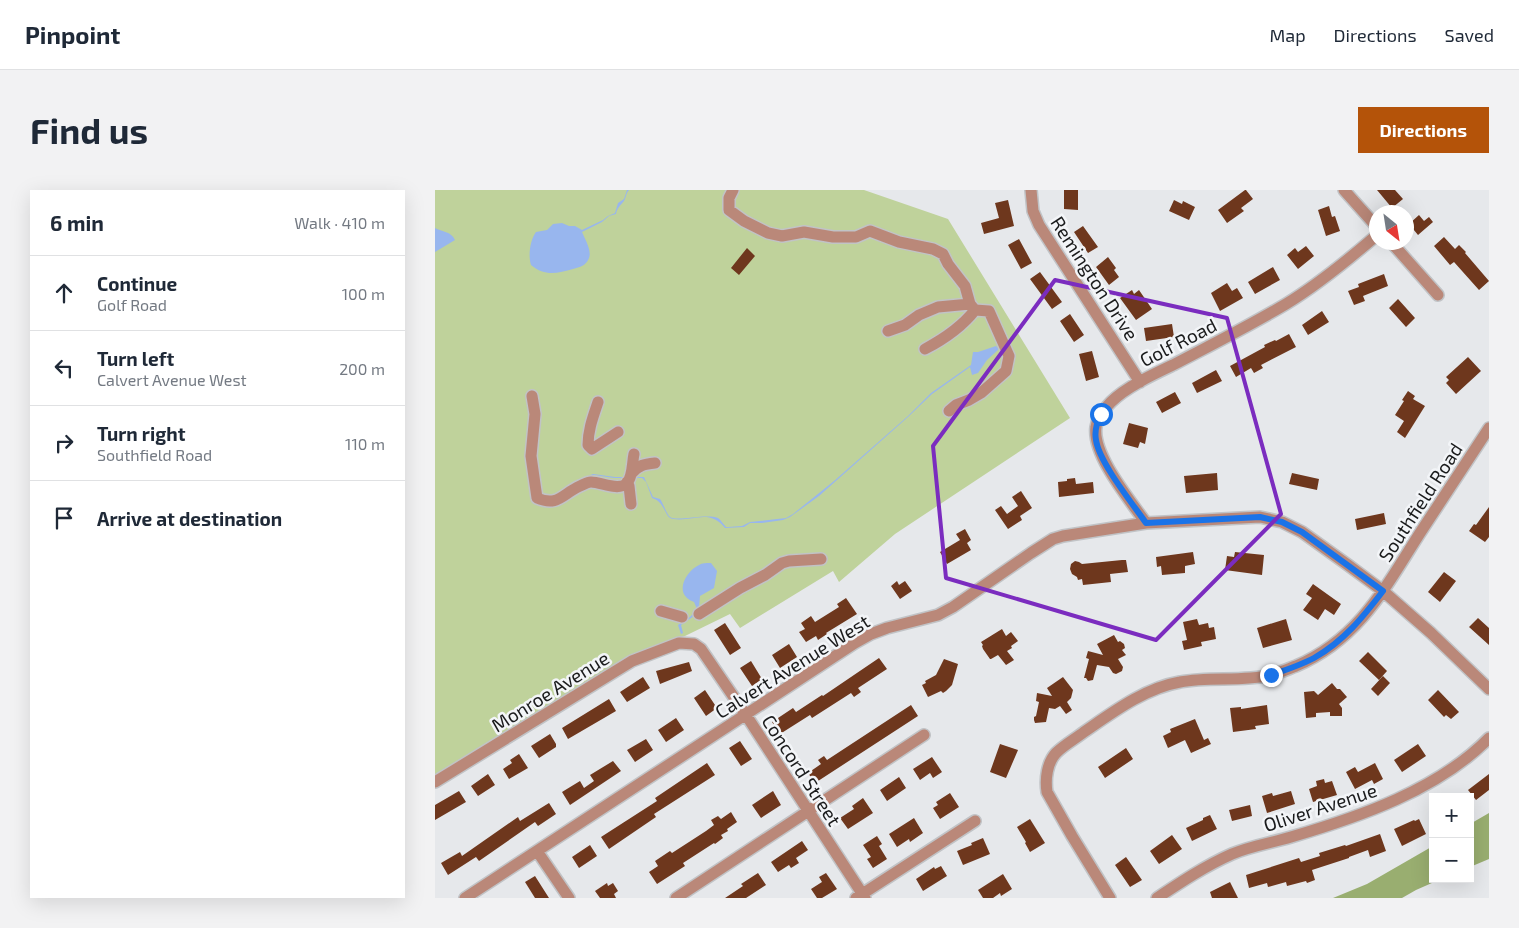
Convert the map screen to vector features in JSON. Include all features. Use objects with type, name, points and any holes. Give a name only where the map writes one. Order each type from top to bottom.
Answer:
[{"type":"street","points":[[733,190],[729,198],[729,210],[744,221],[768,233],[781,236],[804,232],[833,237],[856,237],[870,231],[899,242],[933,249],[943,254],[948,264],[965,286],[972,307],[967,319],[954,332],[925,349]]},
{"type":"street","name":"Remington Drive","points":[[1031,190],[1033,211],[1039,225],[1140,382]]},
{"type":"street","points":[[1344,190],[1369,218]]},
{"type":"street","name":"Golf Road","points":[[1146,523],[1101,455],[1096,440],[1095,426],[1101,414],[1112,401],[1140,382],[1247,326],[1312,287],[1369,242]]},
{"type":"street","points":[[1398,250],[1438,295]]},
{"type":"street","points":[[889,331],[905,325],[919,314],[938,307],[972,307],[989,311],[1009,356],[1005,371],[981,392],[969,400],[956,405],[949,411]]},
{"type":"street","points":[[532,396],[535,414],[531,456],[537,498],[547,502],[558,500],[572,490],[589,482],[624,485],[634,469],[642,464],[655,463]]},
{"type":"street","points":[[598,402],[591,422],[587,445],[592,449],[618,432]]},
{"type":"street","name":"Southfield Road","points":[[1110,898],[1047,792],[1045,784],[1047,774],[1050,763],[1056,753],[1093,726],[1155,689],[1179,682],[1202,679],[1234,679],[1271,675],[1313,658],[1338,641],[1361,620],[1383,591],[1489,428]]},
{"type":"street","points":[[631,504],[629,478],[634,454]]},
{"type":"street","name":"Calvert Avenue West","points":[[465,898],[871,634],[937,615],[953,607],[1053,539],[1073,534],[1146,523],[1260,517],[1282,522],[1302,532],[1383,591],[1431,633],[1489,689]]},
{"type":"street","points":[[699,614],[782,563],[821,559]]},
{"type":"street","points":[[661,611],[682,617]]},
{"type":"street","name":"Concord Street","points":[[688,642],[701,649],[746,715],[861,897]]},
{"type":"street","name":"Monroe Avenue","points":[[435,782],[632,661],[679,643],[688,642]]},
{"type":"street","points":[[676,898],[924,735]]},
{"type":"street","name":"Oliver Avenue","points":[[1157,898],[1200,871],[1234,854],[1325,826],[1405,796],[1430,783],[1452,768],[1489,738]]},
{"type":"street","points":[[861,897],[975,821]]},
{"type":"street","points":[[537,851],[569,898]]},
{"type":"highlighted area","points":[[1055,280],[1227,318],[1281,514],[1156,640],[946,578],[933,446]]},
{"type":"green space","points":[[435,190],[864,190],[948,219],[1070,418],[895,534],[839,582],[833,571],[740,628],[730,614],[677,638],[435,782]]},
{"type":"green space","points":[[1489,813],[1489,859],[1474,865],[1474,838],[1474,822]]},
{"type":"green space","points":[[1429,848],[1429,883],[1432,883],[1402,898],[1333,898],[1367,884]]},
{"type":"water","points":[[627,190],[629,190],[616,214],[609,216],[602,222],[582,232],[590,252],[588,261],[580,267],[557,273],[546,273],[531,265],[530,248],[536,232],[547,230],[553,224],[562,223],[582,230],[603,220],[608,216],[615,213],[618,203],[624,199]]},
{"type":"water","points":[[435,228],[449,233],[455,240],[435,252]]},
{"type":"water","points":[[996,346],[998,348],[978,373],[972,375],[970,367],[932,394],[908,417],[819,496],[790,517],[783,520],[750,523],[744,527],[725,528],[719,522],[707,517],[679,519],[706,516],[713,517],[718,518],[728,527],[742,526],[750,522],[786,518],[834,481],[908,416],[931,393],[971,365],[973,352]]},
{"type":"water","points":[[593,474],[615,477],[644,477],[653,497],[660,499],[670,517],[679,519],[673,519],[668,516],[660,503],[652,498],[646,482],[642,478],[614,478],[594,475],[578,480]]},
{"type":"water","points":[[711,563],[717,571],[714,588],[700,596],[699,608],[694,616],[681,625],[683,633],[681,634],[678,625],[690,617],[697,609],[694,602],[684,594],[683,584],[687,575],[695,567]]},
{"type":"building","points":[[1064,190],[1078,190],[1078,210],[1064,209]]},
{"type":"building","points":[[1245,190],[1253,199],[1241,208],[1244,211],[1227,223],[1218,210]]},
{"type":"building","points":[[1377,190],[1395,190],[1403,199],[1396,205],[1390,205]]},
{"type":"building","points":[[1008,200],[1014,226],[984,234],[981,223],[999,218],[995,203]]},
{"type":"building","points":[[1174,200],[1182,204],[1183,201],[1195,207],[1189,220],[1169,211]]},
{"type":"building","points":[[1329,206],[1332,217],[1335,216],[1340,231],[1326,236],[1318,210]]},
{"type":"building","points":[[1419,215],[1424,221],[1429,217],[1433,222],[1418,235],[1414,230],[1414,220]]},
{"type":"building","points":[[1083,226],[1098,247],[1088,253],[1074,232]]},
{"type":"building","points":[[1444,237],[1455,249],[1459,245],[1489,281],[1479,290],[1454,262],[1450,265],[1434,246]]},
{"type":"building","points":[[1019,239],[1032,263],[1021,269],[1008,245]]},
{"type":"building","points":[[1306,246],[1314,256],[1298,269],[1287,255],[1295,248],[1298,252]]},
{"type":"building","points":[[747,248],[755,256],[739,275],[731,268]]},
{"type":"building","points":[[1108,257],[1116,268],[1114,270],[1119,277],[1109,285],[1096,267]]},
{"type":"building","points":[[1273,267],[1280,280],[1255,294],[1248,282]]},
{"type":"building","points":[[1040,272],[1062,302],[1052,309],[1030,279]]},
{"type":"building","points":[[1384,274],[1388,286],[1363,296],[1365,301],[1354,305],[1348,291],[1359,287],[1358,284]]},
{"type":"building","points":[[1227,283],[1232,291],[1237,288],[1243,298],[1220,311],[1211,293]]},
{"type":"building","points":[[1132,290],[1134,294],[1139,290],[1152,309],[1136,320],[1120,298]]},
{"type":"building","points":[[1398,299],[1415,318],[1406,327],[1389,308]]},
{"type":"building","points":[[1322,311],[1329,322],[1308,335],[1302,325]]},
{"type":"building","points":[[1070,314],[1084,335],[1074,342],[1060,321]]},
{"type":"building","points":[[1172,324],[1174,337],[1146,341],[1144,328]]},
{"type":"building","points":[[1289,334],[1296,347],[1261,365],[1263,368],[1254,373],[1251,368],[1236,377],[1230,366],[1265,347],[1264,345]]},
{"type":"building","points":[[1092,351],[1099,377],[1086,381],[1079,354]]},
{"type":"building","points":[[1468,357],[1481,371],[1456,394],[1446,383],[1449,380],[1446,377]]},
{"type":"building","points":[[1216,370],[1222,381],[1197,393],[1192,383]]},
{"type":"building","points":[[1408,391],[1415,396],[1413,399],[1425,406],[1405,438],[1397,432],[1404,421],[1395,415]]},
{"type":"building","points":[[1175,392],[1181,403],[1162,413],[1156,402]]},
{"type":"building","points":[[1129,423],[1148,428],[1145,444],[1140,442],[1138,448],[1123,444]]},
{"type":"building","points":[[1217,473],[1218,490],[1186,493],[1184,476]]},
{"type":"building","points":[[1292,473],[1319,479],[1317,490],[1289,484]]},
{"type":"building","points":[[1075,478],[1076,484],[1093,482],[1094,493],[1059,497],[1058,482]]},
{"type":"building","points":[[1021,491],[1032,508],[1020,516],[1022,520],[1008,529],[995,510],[1001,506],[1007,514],[1018,506],[1012,497]]},
{"type":"building","points":[[1489,507],[1489,537],[1485,542],[1469,531],[1474,524],[1476,525]]},
{"type":"building","points":[[1384,513],[1386,524],[1357,530],[1355,519]]},
{"type":"building","points":[[965,529],[971,540],[967,543],[971,550],[947,564],[940,552],[960,540],[956,534]]},
{"type":"building","points":[[1193,552],[1195,564],[1185,566],[1185,573],[1162,575],[1161,566],[1157,567],[1156,557]]},
{"type":"building","points":[[1235,552],[1264,555],[1262,575],[1225,570],[1227,556],[1234,557]]},
{"type":"building","points":[[1126,560],[1128,572],[1110,574],[1111,582],[1083,585],[1082,579],[1078,580],[1070,569],[1071,564],[1075,561],[1082,564]]},
{"type":"building","points":[[1444,572],[1456,581],[1440,602],[1428,592]]},
{"type":"building","points":[[897,581],[899,585],[905,581],[912,591],[900,599],[891,586]]},
{"type":"building","points":[[1313,584],[1341,604],[1334,615],[1325,609],[1318,620],[1303,610],[1312,598],[1306,594]]},
{"type":"building","points":[[846,598],[857,614],[818,640],[816,636],[806,642],[799,632],[805,629],[801,623],[811,616],[815,622],[839,607],[837,604]]},
{"type":"building","points":[[1478,618],[1489,628],[1489,645],[1469,627]]},
{"type":"building","points":[[1197,619],[1199,625],[1208,623],[1209,628],[1214,627],[1216,639],[1201,642],[1202,646],[1184,650],[1182,641],[1187,640],[1183,622]]},
{"type":"building","points":[[1286,619],[1292,640],[1263,648],[1257,628]]},
{"type":"building","points":[[725,623],[741,648],[730,655],[714,630]]},
{"type":"building","points":[[1002,629],[1006,636],[1011,632],[1018,641],[1007,651],[1014,660],[1006,665],[998,655],[990,659],[983,649],[981,642]]},
{"type":"building","points":[[1114,635],[1118,642],[1120,641],[1124,644],[1125,648],[1122,650],[1126,655],[1118,659],[1123,667],[1122,671],[1116,674],[1109,667],[1097,665],[1093,680],[1088,681],[1084,678],[1089,659],[1086,658],[1088,651],[1103,655],[1097,644]]},
{"type":"building","points":[[789,644],[797,657],[780,668],[772,655]]},
{"type":"building","points":[[1368,652],[1387,671],[1379,680],[1359,661]]},
{"type":"building","points":[[879,658],[887,669],[858,688],[861,692],[854,697],[851,693],[812,718],[810,715],[780,734],[772,722],[793,708],[796,712],[823,696]]},
{"type":"building","points":[[944,659],[958,664],[952,685],[943,693],[941,691],[928,697],[922,685],[926,683],[925,681],[936,675]]},
{"type":"building","points":[[751,661],[762,679],[752,686],[740,668]]},
{"type":"building","points":[[689,662],[692,671],[660,684],[656,671]]},
{"type":"building","points":[[1383,676],[1390,683],[1378,696],[1371,689]]},
{"type":"building","points":[[643,677],[650,688],[627,702],[620,692]]},
{"type":"building","points":[[1063,677],[1073,690],[1071,698],[1067,702],[1072,710],[1066,714],[1060,706],[1055,709],[1049,708],[1046,722],[1035,723],[1034,717],[1036,716],[1039,702],[1036,701],[1037,693],[1052,696],[1047,688]]},
{"type":"building","points":[[1332,683],[1347,697],[1339,704],[1342,708],[1342,716],[1330,716],[1330,712],[1316,713],[1316,717],[1306,718],[1304,692],[1314,691],[1318,695]]},
{"type":"building","points":[[705,690],[717,708],[706,716],[694,698]]},
{"type":"building","points":[[1438,690],[1459,712],[1451,719],[1446,715],[1444,717],[1428,700]]},
{"type":"building","points":[[609,699],[616,711],[568,739],[562,728]]},
{"type":"building","points":[[911,705],[918,716],[815,783],[808,773],[821,764],[818,760],[824,756],[827,760]]},
{"type":"building","points":[[1267,705],[1269,724],[1255,726],[1256,729],[1233,732],[1230,708],[1241,707],[1241,709]]},
{"type":"building","points":[[676,718],[684,730],[666,742],[658,730]]},
{"type":"building","points":[[1195,719],[1204,740],[1208,738],[1211,744],[1191,753],[1185,740],[1168,748],[1163,736],[1171,732],[1170,729]]},
{"type":"building","points":[[550,734],[556,747],[539,758],[531,746]]},
{"type":"building","points":[[646,739],[653,750],[635,762],[627,750]]},
{"type":"building","points":[[740,741],[752,759],[741,766],[729,748]]},
{"type":"building","points":[[1000,744],[1018,750],[1006,778],[990,772]]},
{"type":"building","points":[[1418,744],[1426,756],[1402,772],[1394,760]]},
{"type":"building","points":[[1126,748],[1133,759],[1105,778],[1098,767]]},
{"type":"building","points":[[519,754],[528,768],[509,779],[503,769],[512,763],[510,760]]},
{"type":"building","points":[[932,757],[942,772],[933,778],[930,773],[920,780],[913,769]]},
{"type":"building","points":[[613,761],[621,771],[570,805],[562,792],[580,781],[584,788],[594,781],[590,775]]},
{"type":"building","points":[[707,763],[715,775],[654,814],[656,817],[609,849],[601,837],[657,801],[655,798]]},
{"type":"building","points":[[1375,763],[1383,779],[1374,784],[1372,780],[1355,789],[1346,772],[1355,767],[1358,772]]},
{"type":"building","points":[[488,774],[495,785],[478,796],[471,786]]},
{"type":"building","points":[[1489,774],[1489,790],[1476,800],[1474,793],[1470,793],[1468,790]]},
{"type":"building","points":[[899,777],[906,788],[887,801],[880,790]]},
{"type":"building","points":[[1324,779],[1325,783],[1332,781],[1337,795],[1313,802],[1309,789],[1317,786],[1316,781]]},
{"type":"building","points":[[459,791],[466,802],[435,820],[435,805]]},
{"type":"building","points":[[773,791],[781,805],[761,818],[752,805]]},
{"type":"building","points":[[1291,791],[1295,804],[1267,813],[1262,796],[1272,793],[1273,796]]},
{"type":"building","points":[[950,793],[959,807],[940,819],[933,808],[938,805],[936,802]]},
{"type":"building","points":[[863,798],[873,813],[848,829],[840,818],[854,809],[852,806]]},
{"type":"building","points":[[549,803],[556,814],[538,826],[535,822],[479,861],[476,857],[448,875],[441,863],[460,852],[462,856],[518,817],[520,821]]},
{"type":"building","points":[[1250,805],[1252,816],[1232,821],[1229,810]]},
{"type":"building","points":[[731,812],[737,822],[721,835],[723,838],[683,863],[685,866],[657,884],[649,872],[658,866],[655,861],[670,851],[672,853],[706,831],[714,825],[711,820],[718,816],[721,819]]},
{"type":"building","points":[[1210,815],[1217,829],[1192,841],[1186,828]]},
{"type":"building","points":[[914,818],[923,833],[910,842],[909,839],[897,847],[889,834]]},
{"type":"building","points":[[1030,819],[1045,843],[1030,852],[1017,827]]},
{"type":"building","points":[[1419,819],[1426,834],[1402,846],[1394,829]]},
{"type":"building","points":[[1380,834],[1386,851],[1370,857],[1368,850],[1312,870],[1315,880],[1307,883],[1306,881],[1287,886],[1286,882],[1268,887],[1267,883],[1249,888],[1246,875],[1299,858],[1301,862],[1320,856],[1319,853]]},
{"type":"building","points":[[1172,835],[1182,849],[1159,864],[1150,851]]},
{"type":"building","points":[[877,836],[882,844],[879,846],[887,859],[873,868],[867,859],[871,857],[863,845]]},
{"type":"building","points":[[983,838],[990,854],[963,865],[957,851]]},
{"type":"building","points":[[802,841],[808,850],[796,858],[799,863],[791,868],[789,865],[778,872],[771,862]]},
{"type":"building","points":[[590,845],[597,856],[579,868],[572,857]]},
{"type":"building","points":[[1126,857],[1142,880],[1130,887],[1115,865]]},
{"type":"building","points":[[941,866],[947,876],[923,891],[916,879],[934,867],[935,869]]},
{"type":"building","points":[[758,873],[766,885],[746,898],[725,898],[743,886],[741,884]]},
{"type":"building","points":[[826,873],[837,889],[822,898],[817,898],[811,889],[822,882],[819,877]]},
{"type":"building","points":[[1003,874],[1012,889],[1001,896],[1000,893],[993,898],[983,898],[978,890]]},
{"type":"building","points":[[535,876],[549,898],[535,898],[525,882]]},
{"type":"building","points":[[1230,882],[1238,898],[1212,898],[1210,892]]},
{"type":"building","points":[[607,883],[608,886],[613,883],[618,891],[614,894],[616,898],[600,898],[595,891]]},
{"type":"route","points":[[1101,414],[1095,426],[1096,440],[1101,455],[1146,523],[1260,517],[1282,522],[1302,532],[1383,591],[1361,620],[1326,651],[1271,675]]}]
